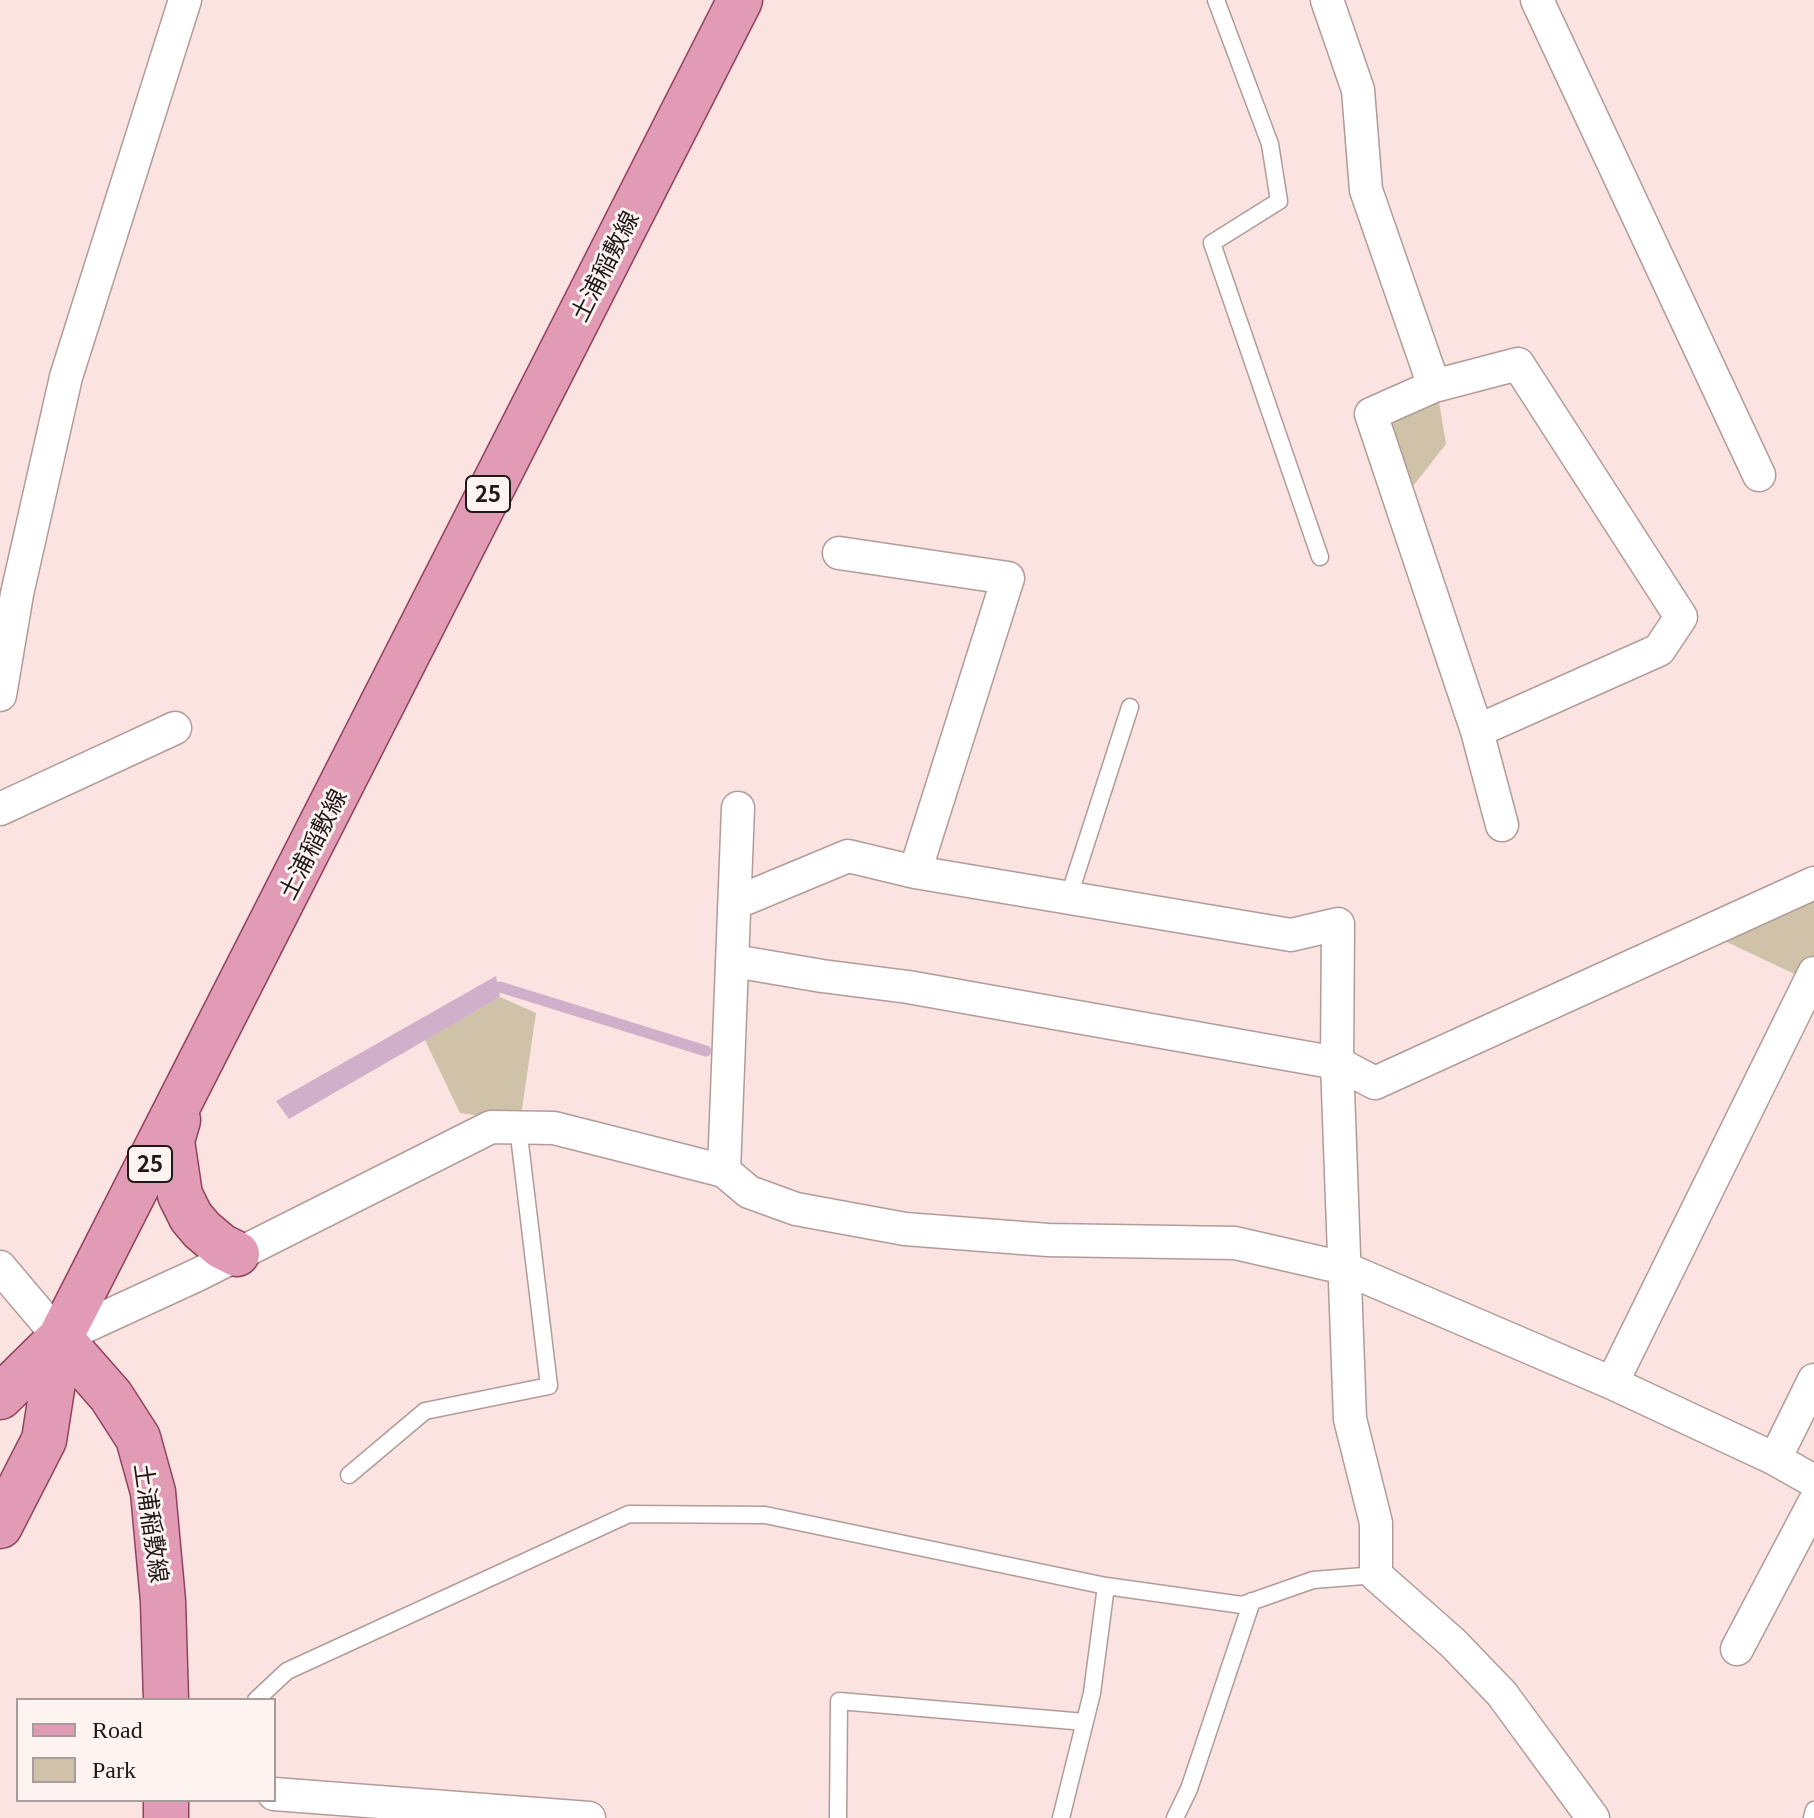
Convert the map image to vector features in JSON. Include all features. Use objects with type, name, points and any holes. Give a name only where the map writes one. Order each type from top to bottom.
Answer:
[{"type":"main road","name":"土浦稲敷線","points":[[166,1698],[163,1601],[153,1492],[138,1438],[111,1396],[60,1338],[740,0]]},
{"type":"main road","points":[[183,1098],[172,1141],[180,1195],[202,1230],[221,1246],[237,1254]]},
{"type":"main road","name":"25","points":[[0,1397],[60,1338]]},
{"type":"main road","name":"25","points":[[0,1526],[44,1440],[60,1338]]},
{"type":"street","points":[[0,695],[17,594],[66,377],[185,0]]},
{"type":"street","points":[[1327,0],[1358,90],[1366,190],[1434,386]]},
{"type":"street","points":[[1537,0],[1759,475]]},
{"type":"street","points":[[1477,731],[1659,650],[1681,617],[1518,364],[1434,386],[1371,414],[1477,731],[1502,825]]},
{"type":"street","points":[[839,553],[1008,578],[915,872]]},
{"type":"street","points":[[0,809],[175,728]]},
{"type":"street","points":[[724,1171],[738,808]]},
{"type":"street","points":[[735,903],[848,856],[915,872],[1291,935],[1338,924],[1337,1063],[1350,1419],[1376,1523],[1376,1575],[1453,1643],[1502,1694],[1593,1818]]},
{"type":"street","points":[[734,961],[908,987],[1337,1063],[1375,1083],[1814,883]]},
{"type":"street","points":[[1612,1383],[1814,973]]},
{"type":"street","points":[[0,1267],[60,1338],[491,1127],[554,1128],[724,1171],[749,1192],[796,1209],[905,1229],[1048,1240],[1235,1243],[1344,1268],[1612,1383],[1775,1459],[1814,1481]]},
{"type":"street","points":[[1775,1459],[1814,1380]]},
{"type":"street","points":[[1737,1649],[1814,1503]]},
{"type":"street","points":[[276,1794],[589,1818]]},
{"type":"lane","points":[[1216,0],[1270,144],[1279,201],[1212,243],[1320,557]]},
{"type":"lane","points":[[1068,899],[1130,707]]},
{"type":"lane","points":[[349,1475],[425,1411],[549,1386],[518,1127]]},
{"type":"lane","points":[[258,1698],[287,1671],[629,1514],[765,1515],[1106,1586],[1242,1605],[1313,1580],[1376,1575]]},
{"type":"lane","points":[[1061,1818],[1092,1693],[1106,1586]]},
{"type":"lane","points":[[1175,1818],[1189,1789],[1252,1601]]},
{"type":"lane","points":[[838,1818],[839,1701],[1085,1722]]},
{"type":"lane","points":[[1812,1818],[1814,1810]]},
{"type":"green space","points":[[1438,396],[1446,444],[1406,495],[1382,422]]},
{"type":"green space","points":[[1814,889],[1814,961],[1805,979],[1712,935]]},
{"type":"green space","points":[[500,997],[536,1013],[521,1116],[488,1117],[460,1113],[425,1040]]},
{"type":"shaded area","points":[[496,976],[500,997],[289,1119],[276,1101]]},
{"type":"waterway","points":[[487,994],[500,987],[706,1051]]}]
